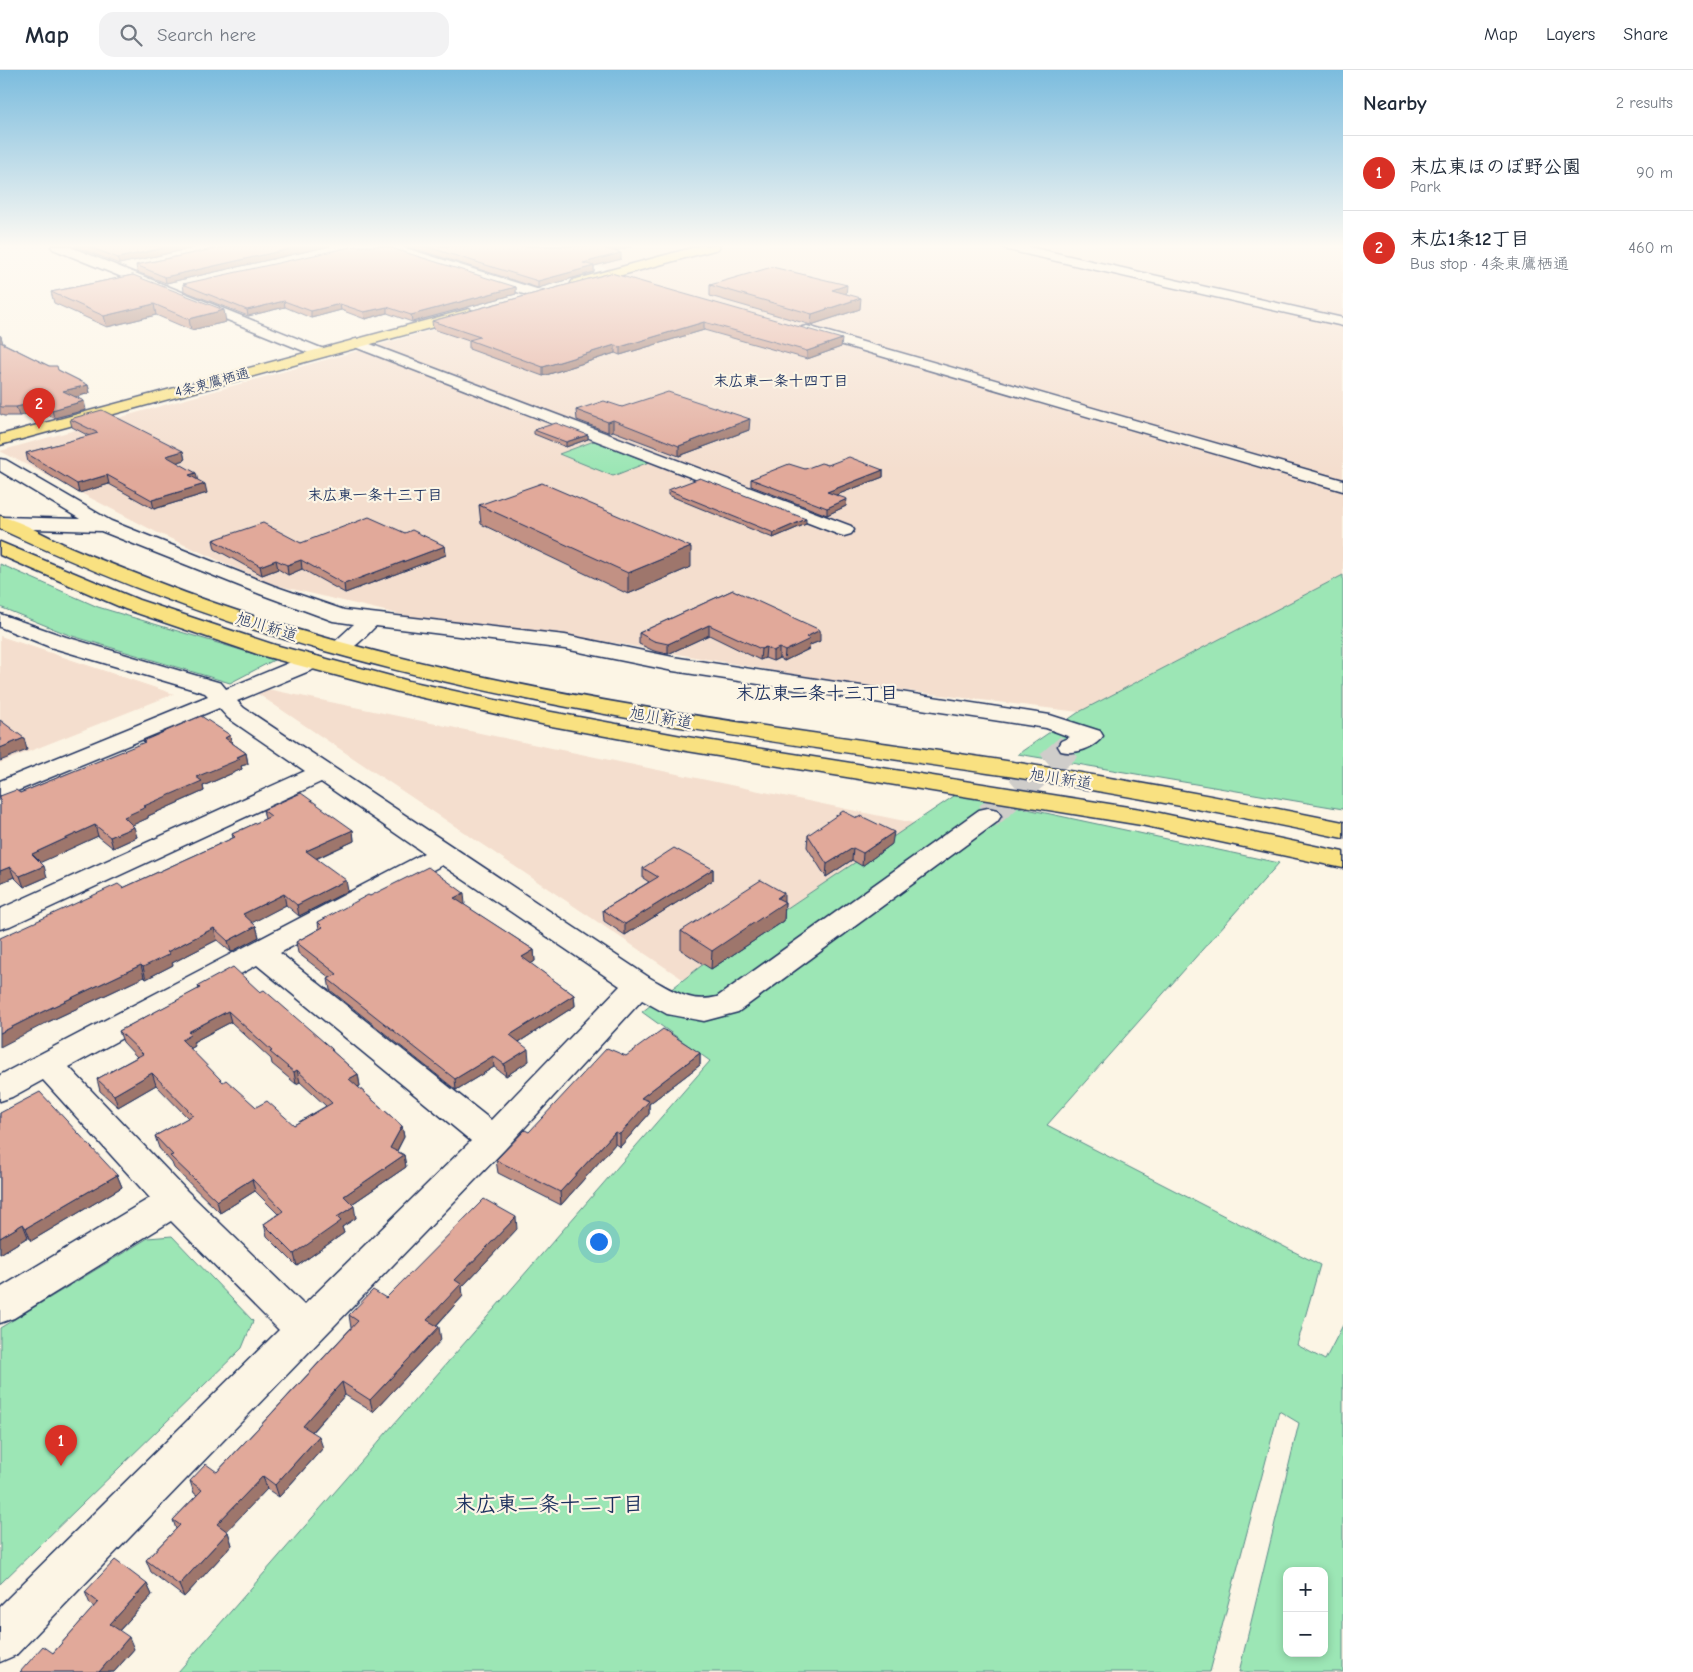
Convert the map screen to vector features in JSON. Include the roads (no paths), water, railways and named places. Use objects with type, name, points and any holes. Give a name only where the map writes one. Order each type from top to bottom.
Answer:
[{"type":"highway","name":"4条東鷹栖通","points":[[0,440],[439,321]]},
{"type":"highway","name":"旭川新道","points":[[1,522],[115,575],[219,611],[340,647],[466,679],[675,720],[1124,788],[1343,830]]},
{"type":"highway","name":"旭川新道","points":[[0,548],[98,591],[236,640],[412,688],[530,715],[640,736],[1148,819],[1343,860]]},
{"type":"street","points":[[241,321],[321,353]]},
{"type":"street","points":[[790,325],[1343,486]]},
{"type":"street","points":[[357,343],[844,530]]},
{"type":"street","points":[[0,464],[104,525],[267,590],[341,616],[565,642],[672,664],[1050,722],[1091,736],[1070,746]]},
{"type":"street","points":[[1,522],[104,525]]},
{"type":"street","points":[[0,620],[58,642],[213,688],[236,713],[322,772],[639,985],[678,1007],[704,1011],[727,1005],[988,816]]},
{"type":"street","points":[[340,647],[371,620]]},
{"type":"street","points":[[0,790],[311,662]]},
{"type":"street","points":[[0,920],[322,772]]},
{"type":"street","points":[[0,1089],[444,854]]},
{"type":"street","points":[[260,952],[492,1140]]},
{"type":"street","points":[[0,1639],[492,1140],[639,985]]},
{"type":"street","points":[[47,1064],[174,1201],[304,1330]]},
{"type":"street","points":[[0,1307],[174,1201]]},
{"type":"tunnel","points":[[988,816],[1070,746]]},
{"type":"place","name":"末広1条12丁目","points":[[39,429]]},
{"type":"place","name":"末広東ほのぼ野公園","points":[[61,1466]]},
{"type":"district","name":"末広東一条十四丁目","points":[[781,381]]},
{"type":"district","name":"末広東一条十三丁目","points":[[375,495]]},
{"type":"district","name":"末広東二条十三丁目","points":[[817,693]]},
{"type":"district","name":"末広東二条十二丁目","points":[[549,1504]]}]
